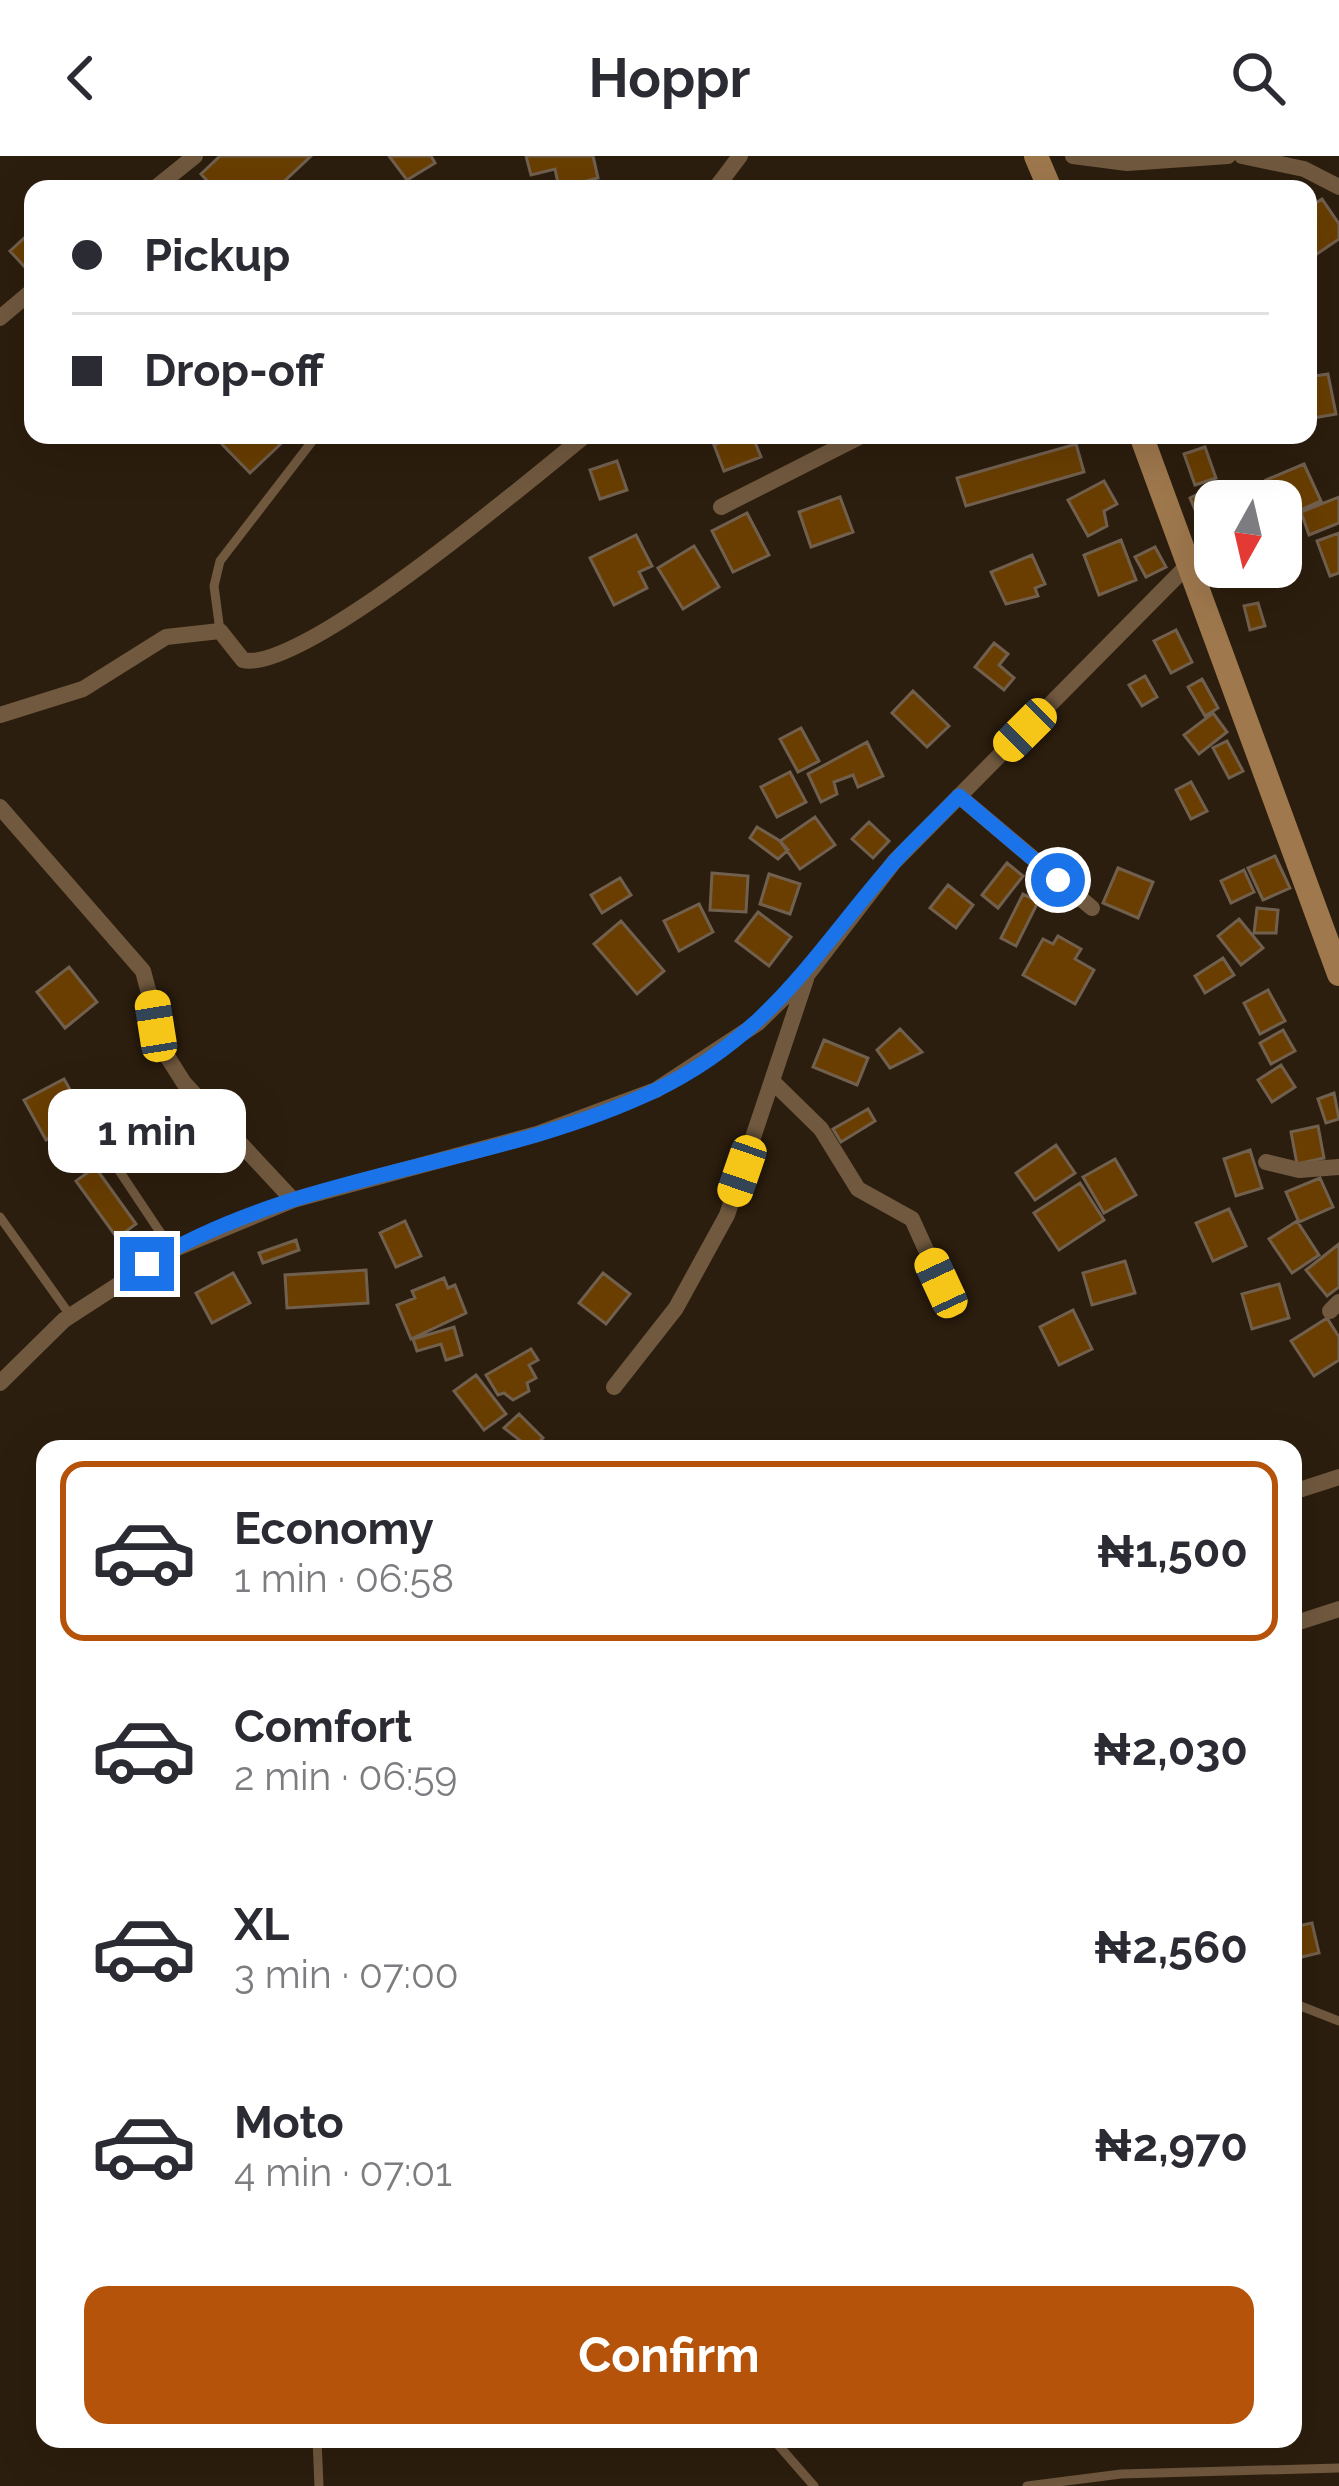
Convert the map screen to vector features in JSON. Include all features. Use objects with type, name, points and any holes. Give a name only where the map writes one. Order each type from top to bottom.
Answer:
[{"type":"main road","points":[[1145,444],[1337,965]]},
{"type":"street","points":[[165,180],[195,156]]},
{"type":"street","points":[[722,180],[740,156]]},
{"type":"street","points":[[1073,156],[1127,163],[1228,156]]},
{"type":"street","points":[[1242,156],[1304,169],[1339,187]]},
{"type":"street","points":[[0,317],[24,297]]},
{"type":"street","points":[[0,715],[83,688],[166,637],[220,631],[243,660],[270,661],[342,621],[574,444]]},
{"type":"street","points":[[721,507],[845,444]]},
{"type":"street","points":[[0,1383],[70,1316],[172,1250],[293,1200],[536,1134],[656,1090],[758,1023],[808,974],[894,862],[1189,564]]},
{"type":"street","points":[[959,796],[1092,908]]},
{"type":"street","points":[[0,807],[143,971],[166,1053],[184,1083],[293,1200]]},
{"type":"street","points":[[614,1387],[676,1307],[727,1215],[808,974]]},
{"type":"street","points":[[774,1083],[821,1129],[858,1189],[912,1219],[941,1283]]},
{"type":"street","points":[[1266,1162],[1299,1170],[1339,1168]]},
{"type":"street","points":[[1302,1489],[1339,1477]]},
{"type":"street","points":[[1302,1621],[1339,1609]]},
{"type":"lane","points":[[220,631],[214,586],[220,561],[310,444]]},
{"type":"lane","points":[[104,1148],[172,1250]]},
{"type":"lane","points":[[0,1217],[70,1316]]},
{"type":"lane","points":[[1302,2007],[1339,2021]]},
{"type":"lane","points":[[317,2448],[319,2486]]},
{"type":"lane","points":[[781,2448],[814,2486]]},
{"type":"lane","points":[[1028,2486],[1120,2474],[1339,2468]]},
{"type":"building","points":[[220,156],[311,156],[286,180],[207,180],[201,174]]},
{"type":"building","points":[[389,156],[431,156],[435,163],[407,180]]},
{"type":"building","points":[[526,156],[593,156],[598,178],[557,180],[555,169],[531,175]]},
{"type":"building","points":[[1322,199],[1339,224],[1339,239],[1317,254],[1317,202]]},
{"type":"building","points":[[24,238],[24,266],[10,251]]},
{"type":"building","points":[[1328,374],[1336,414],[1317,417],[1317,376]]},
{"type":"building","points":[[222,444],[281,444],[250,473]]},
{"type":"building","points":[[756,444],[761,457],[724,471],[714,445]]},
{"type":"building","points":[[1076,444],[1084,472],[966,506],[957,478]]},
{"type":"building","points":[[1205,447],[1216,478],[1194,482],[1184,454]]},
{"type":"building","points":[[617,461],[627,490],[600,499],[590,470]]},
{"type":"building","points":[[1304,464],[1321,501],[1302,509],[1302,480],[1266,480]]},
{"type":"building","points":[[1104,481],[1117,504],[1104,511],[1107,526],[1088,536],[1068,500]]},
{"type":"building","points":[[840,497],[853,532],[811,547],[799,512]]},
{"type":"building","points":[[1339,497],[1339,523],[1309,535],[1302,512]]},
{"type":"building","points":[[747,513],[769,555],[733,572],[712,531]]},
{"type":"building","points":[[1339,533],[1339,573],[1330,576],[1317,541]]},
{"type":"building","points":[[636,535],[652,566],[639,572],[647,588],[614,605],[590,558]]},
{"type":"building","points":[[1121,540],[1136,580],[1099,595],[1084,555]]},
{"type":"building","points":[[694,546],[719,587],[683,609],[658,568]]},
{"type":"building","points":[[1155,547],[1166,567],[1146,577],[1135,557]]},
{"type":"building","points":[[1032,555],[1045,584],[1035,588],[1038,596],[1006,604],[991,572]]},
{"type":"building","points":[[1258,603],[1265,626],[1250,630],[1244,606]]},
{"type":"building","points":[[1176,630],[1192,662],[1171,673],[1154,641]]},
{"type":"building","points":[[994,643],[1008,654],[999,665],[1014,678],[1004,690],[975,667]]},
{"type":"building","points":[[1145,676],[1157,697],[1142,706],[1129,685]]},
{"type":"building","points":[[1202,679],[1218,708],[1205,716],[1188,687]]},
{"type":"building","points":[[913,691],[949,726],[927,747],[892,713]]},
{"type":"building","points":[[1213,713],[1227,732],[1199,754],[1184,735]]},
{"type":"building","points":[[801,728],[819,761],[798,772],[780,739]]},
{"type":"building","points":[[1227,741],[1243,771],[1229,778],[1213,748]]},
{"type":"building","points":[[867,742],[883,776],[858,787],[853,775],[834,782],[837,794],[821,802],[808,774]]},
{"type":"building","points":[[790,772],[806,802],[777,817],[761,787]]},
{"type":"building","points":[[1191,782],[1207,811],[1191,819],[1176,790]]},
{"type":"building","points":[[815,817],[835,845],[800,869],[780,841]]},
{"type":"building","points":[[869,822],[889,841],[873,858],[852,839]]},
{"type":"building","points":[[757,827],[788,850],[778,859],[750,838]]},
{"type":"building","points":[[1275,856],[1290,888],[1263,900],[1248,868]]},
{"type":"building","points":[[1007,863],[1023,876],[998,908],[982,895]]},
{"type":"building","points":[[1118,868],[1153,882],[1138,918],[1103,903]]},
{"type":"building","points":[[1244,870],[1254,892],[1231,903],[1221,881]]},
{"type":"building","points":[[712,873],[748,876],[746,912],[710,910]]},
{"type":"building","points":[[769,874],[800,884],[790,914],[760,904]]},
{"type":"building","points":[[620,878],[631,895],[602,913],[591,895]]},
{"type":"building","points":[[948,885],[973,905],[956,928],[930,908]]},
{"type":"building","points":[[1023,894],[1038,902],[1016,946],[1001,938]]},
{"type":"building","points":[[699,904],[713,932],[679,951],[664,921]]},
{"type":"building","points":[[1257,908],[1278,910],[1276,933],[1254,933]]},
{"type":"building","points":[[758,912],[791,937],[769,966],[736,941]]},
{"type":"building","points":[[1239,919],[1263,948],[1241,965],[1218,936]]},
{"type":"building","points":[[621,921],[664,971],[637,994],[594,944]]},
{"type":"building","points":[[1058,936],[1081,949],[1075,959],[1094,970],[1075,1004],[1023,975],[1043,939],[1053,944]]},
{"type":"building","points":[[1223,958],[1234,975],[1205,993],[1195,976]]},
{"type":"building","points":[[69,967],[97,1002],[65,1028],[37,992]]},
{"type":"building","points":[[1268,990],[1285,1021],[1260,1034],[1244,1003]]},
{"type":"building","points":[[900,1029],[922,1052],[890,1068],[877,1050]]},
{"type":"building","points":[[1283,1030],[1295,1051],[1271,1064],[1260,1043]]},
{"type":"building","points":[[824,1040],[868,1058],[857,1085],[813,1067]]},
{"type":"building","points":[[1281,1065],[1295,1087],[1272,1102],[1258,1080]]},
{"type":"building","points":[[64,1079],[86,1118],[46,1140],[24,1100]]},
{"type":"building","points":[[1334,1093],[1339,1119],[1326,1123],[1318,1099]]},
{"type":"building","points":[[868,1109],[875,1121],[841,1142],[833,1129]]},
{"type":"building","points":[[1318,1126],[1324,1158],[1297,1164],[1291,1132]]},
{"type":"building","points":[[1056,1145],[1075,1173],[1035,1200],[1016,1173]]},
{"type":"building","points":[[1250,1150],[1262,1188],[1236,1196],[1224,1159]]},
{"type":"building","points":[[1115,1159],[1136,1195],[1104,1213],[1083,1177]]},
{"type":"building","points":[[95,1167],[136,1224],[117,1238],[76,1181]]},
{"type":"building","points":[[1320,1178],[1333,1207],[1299,1222],[1286,1192]]},
{"type":"building","points":[[1080,1183],[1104,1220],[1059,1250],[1034,1213]]},
{"type":"building","points":[[1229,1209],[1246,1246],[1213,1261],[1196,1223]]},
{"type":"building","points":[[405,1221],[421,1256],[396,1267],[380,1233]]},
{"type":"building","points":[[1297,1221],[1319,1255],[1292,1273],[1269,1239]]},
{"type":"building","points":[[296,1240],[299,1250],[263,1263],[259,1253]]},
{"type":"building","points":[[1339,1244],[1339,1287],[1327,1296],[1306,1270]]},
{"type":"building","points":[[1125,1261],[1135,1293],[1092,1305],[1083,1273]]},
{"type":"building","points":[[366,1270],[368,1303],[287,1308],[285,1275]]},
{"type":"building","points":[[233,1273],[250,1303],[212,1323],[196,1293]]},
{"type":"building","points":[[603,1273],[630,1294],[606,1324],[579,1303]]},
{"type":"building","points":[[444,1278],[448,1288],[455,1285],[466,1313],[411,1339],[397,1305],[415,1298],[412,1291]]},
{"type":"building","points":[[1279,1284],[1289,1318],[1252,1329],[1242,1294]]},
{"type":"building","points":[[1073,1310],[1092,1349],[1059,1365],[1040,1327]]},
{"type":"building","points":[[1327,1318],[1339,1337],[1339,1360],[1314,1376],[1291,1341]]},
{"type":"building","points":[[454,1327],[462,1355],[446,1360],[441,1344],[417,1351],[413,1339]]},
{"type":"building","points":[[531,1349],[538,1360],[529,1365],[536,1378],[527,1383],[529,1391],[513,1400],[504,1393],[498,1395],[486,1375]]},
{"type":"building","points":[[476,1375],[506,1414],[484,1430],[454,1391]]},
{"type":"building","points":[[519,1414],[543,1438],[519,1440],[504,1428]]},
{"type":"building","points":[[1312,1923],[1319,1953],[1302,1957],[1302,1925]]},
{"type":"route","points":[[147,1264],[293,1200],[536,1134],[656,1090],[758,1023],[808,974],[894,862],[959,796],[1058,880]]}]
